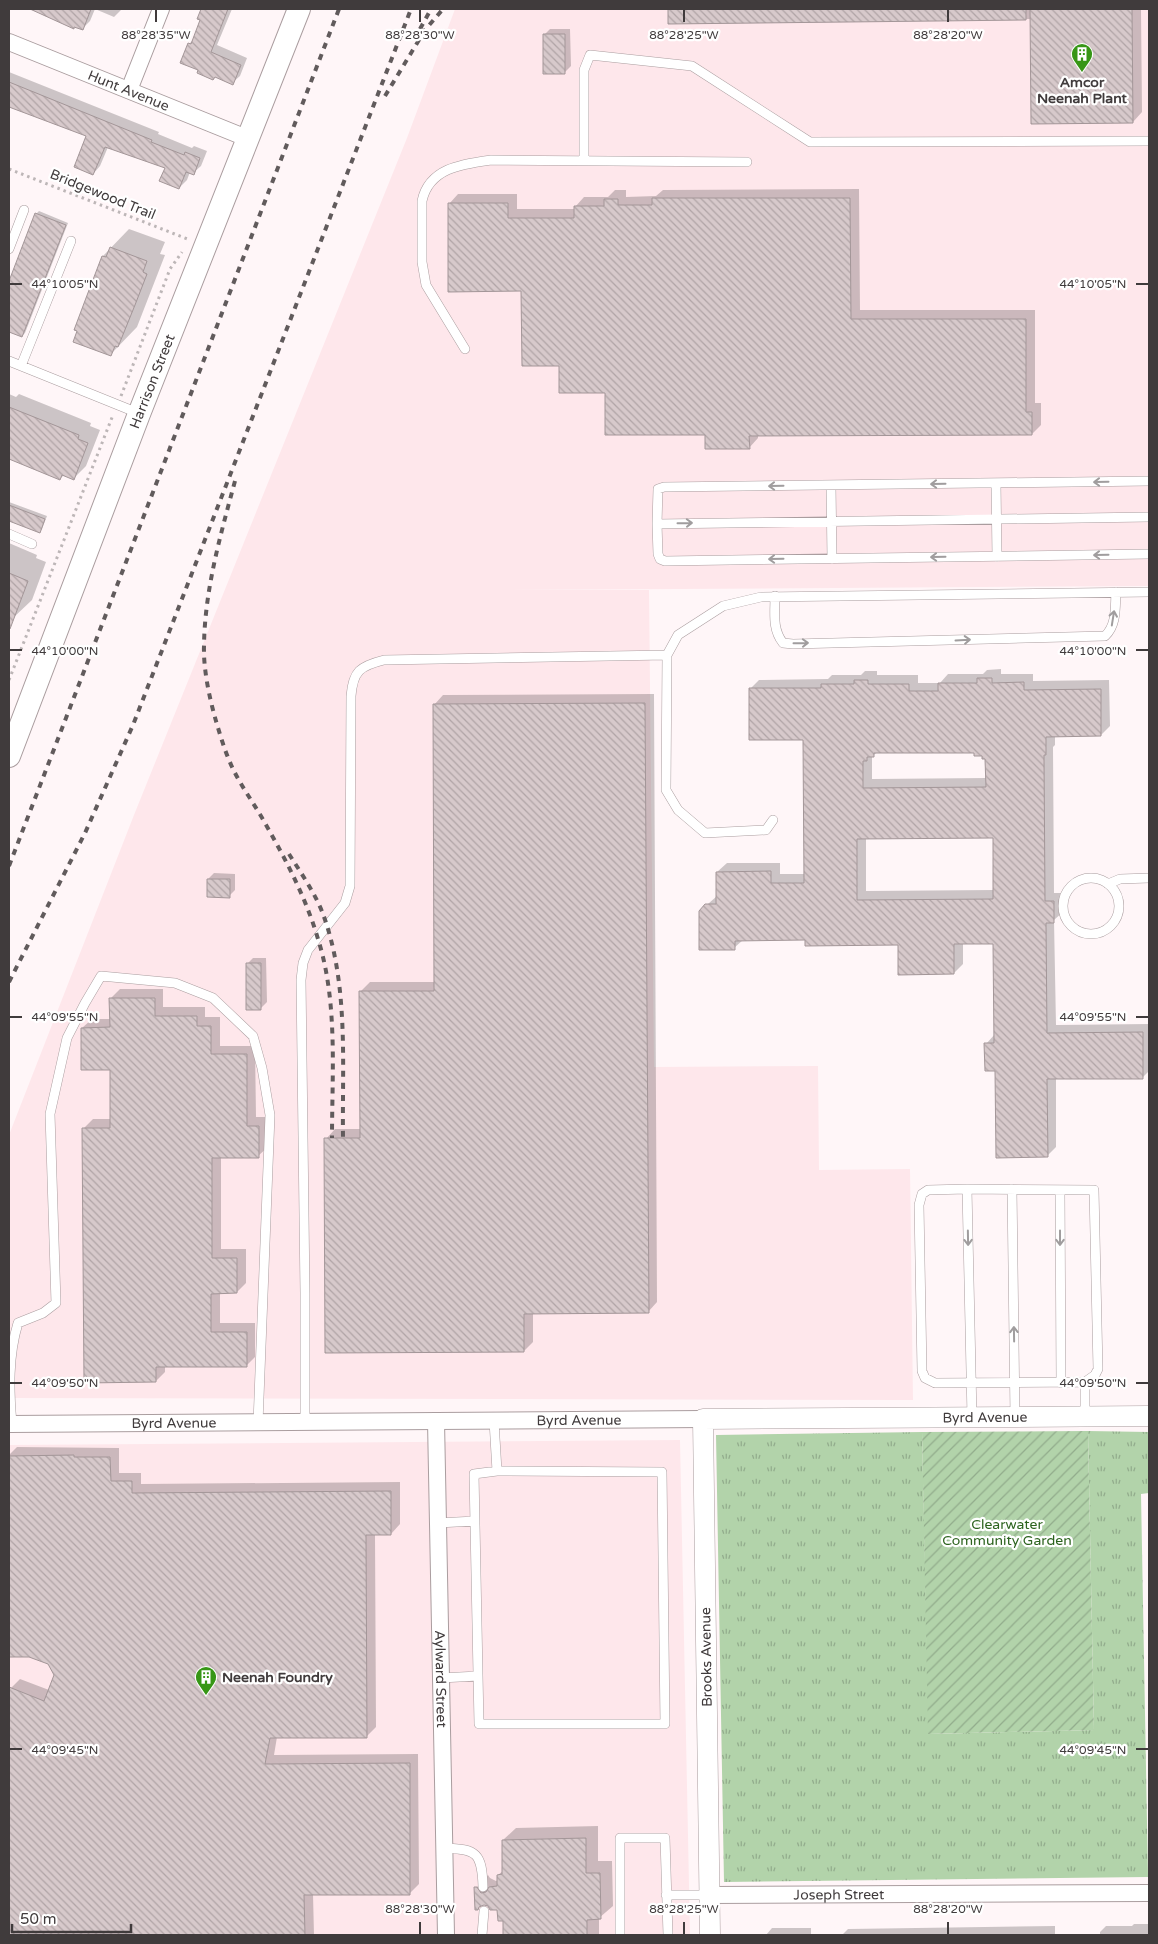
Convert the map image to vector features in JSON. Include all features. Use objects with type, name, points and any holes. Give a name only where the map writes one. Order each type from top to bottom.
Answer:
[{"type":"main road","name":"Harrison Street","points":[[9,756],[139,414],[299,9]]},
{"type":"street","points":[[129,90],[161,9]]},
{"type":"street","name":"Hunt Avenue","points":[[9,42],[249,139]]},
{"type":"street","name":"Byrd Avenue","points":[[10,1424],[1149,1416]]},
{"type":"street","name":"Brooks Avenue","points":[[703,1419],[710,1935]]},
{"type":"street","name":"Aylward Street","points":[[436,1421],[446,1935]]},
{"type":"street","name":"Joseph Street","points":[[709,1895],[1149,1893]]},
{"type":"lane","points":[[584,160],[584,70],[590,55],[692,66],[810,142],[1149,141]]},
{"type":"lane","points":[[465,349],[426,285],[422,262],[422,201],[424,191],[428,184],[442,172],[474,162],[491,160],[747,162]]},
{"type":"lane","points":[[9,250],[24,210]]},
{"type":"lane","points":[[22,366],[71,240]]},
{"type":"lane","points":[[9,361],[139,414]]},
{"type":"lane","points":[[1149,482],[664,487],[658,489],[657,495],[658,554],[660,559],[665,561],[1149,554]]},
{"type":"lane","points":[[996,483],[997,556]]},
{"type":"lane","points":[[831,485],[832,559]]},
{"type":"lane","points":[[657,524],[1149,517]]},
{"type":"lane","points":[[9,534],[32,544]]},
{"type":"lane","points":[[775,596],[774,623],[777,635],[783,642],[794,644],[1105,636],[1113,622],[1116,592]]},
{"type":"lane","points":[[773,820],[766,830],[705,833],[678,810],[666,790],[667,655],[678,635],[723,606],[761,597],[775,596],[1149,592]]},
{"type":"lane","points":[[305,1422],[301,980],[303,963],[308,950],[345,903],[350,886],[351,696],[352,683],[356,673],[370,663],[384,660],[667,655]]},
{"type":"lane","points":[[1108,884],[1118,899],[1117,917],[1106,930],[1097,934],[1079,932],[1066,919],[1064,910],[1067,892],[1073,885],[1081,880],[1090,879],[1108,884],[1120,879],[1149,878]]},
{"type":"lane","points":[[10,1424],[9,1387],[12,1342],[18,1323],[43,1313],[56,1303],[50,1114],[67,1038],[84,1003],[101,976],[175,983],[213,998],[254,1036],[270,1115],[258,1422]]},
{"type":"lane","points":[[967,1189],[972,1417]]},
{"type":"lane","points":[[1012,1189],[1015,1417]]},
{"type":"lane","points":[[1012,1189],[1094,1190],[1098,1369],[1095,1375],[1085,1382],[935,1383],[925,1378],[922,1371],[919,1205],[922,1194],[928,1190],[1012,1189]]},
{"type":"lane","points":[[1060,1190],[1061,1383]]},
{"type":"lane","points":[[1085,1382],[1085,1416]]},
{"type":"lane","points":[[494,1421],[497,1471]]},
{"type":"lane","points":[[497,1471],[662,1472],[665,1724],[480,1724],[475,1521],[474,1474],[497,1471]]},
{"type":"lane","points":[[438,1523],[475,1521]]},
{"type":"lane","points":[[441,1678],[478,1676]]},
{"type":"lane","points":[[620,1935],[620,1838],[665,1838],[668,1935]]},
{"type":"lane","points":[[444,1848],[465,1849],[473,1852],[479,1860],[482,1870],[483,1887]]},
{"type":"lane","points":[[666,1896],[709,1895]]},
{"type":"lane","points":[[482,1935],[484,1910]]},
{"type":"path","name":"Bridgewood Trail","points":[[9,169],[190,240],[170,269],[118,405]]},
{"type":"path","points":[[9,680],[118,405]]},
{"type":"shaded area","points":[[455,9],[1149,9],[1149,586],[505,590],[649,590],[654,1067],[818,1066],[819,1170],[910,1169],[913,1400],[9,1398],[9,1135],[134,815],[407,138]]},
{"type":"shaded area","name":"Neenah Foundry","points":[[680,1440],[690,1935],[9,1935],[9,1445]]},
{"type":"green space","points":[[1088,1431],[1149,1432],[1149,1493],[1141,1494],[1148,1877],[724,1882],[716,1435],[922,1432],[929,1734],[1094,1730]]},
{"type":"green space","name":"Clearwater Community Garden","points":[[1088,1431],[1094,1730],[928,1734],[922,1432]]},
{"type":"building","points":[[30,9],[91,9],[83,30],[74,27],[74,29]]},
{"type":"building","points":[[201,9],[228,9],[211,52],[241,65],[233,85],[215,77],[213,80],[197,73],[198,70],[180,63],[188,43],[191,44],[200,20],[197,19]]},
{"type":"building","points":[[668,9],[1026,9],[1026,20],[668,24]]},
{"type":"building","name":"Amcor Neenah Plant","points":[[1030,9],[1132,9],[1133,123],[1031,124]]},
{"type":"building","points":[[543,34],[565,34],[565,74],[543,74]]},
{"type":"building","points":[[9,82],[152,140],[151,142],[184,155],[185,152],[200,158],[194,175],[186,172],[179,189],[159,181],[165,168],[105,147],[93,175],[74,167],[86,136],[9,107]]},
{"type":"building","points":[[652,198],[850,198],[851,319],[1026,319],[1026,412],[1032,412],[1032,435],[749,436],[750,449],[705,449],[705,435],[605,435],[605,393],[559,393],[559,366],[522,366],[521,291],[448,292],[448,203],[508,203],[508,218],[574,218],[574,206],[604,206],[604,199],[618,199],[618,205],[652,205]]},
{"type":"building","points":[[35,213],[66,225],[22,337],[9,332],[9,281]]},
{"type":"building","points":[[110,247],[147,261],[143,272],[147,274],[118,347],[115,346],[111,356],[73,342],[77,331],[74,330],[102,256],[106,257]]},
{"type":"building","points":[[9,407],[79,435],[78,439],[88,443],[74,480],[62,475],[60,480],[9,459]]},
{"type":"building","points":[[9,505],[45,519],[40,533],[9,521]]},
{"type":"building","points":[[9,573],[28,581],[10,629],[9,629]]},
{"type":"building","points":[[977,678],[992,678],[992,683],[1024,682],[1024,690],[1101,689],[1101,736],[1046,737],[1046,755],[1044,755],[1045,901],[1054,901],[1054,923],[1046,923],[1047,1033],[1143,1032],[1143,1079],[1047,1079],[1048,1157],[996,1158],[995,1071],[985,1071],[984,1043],[994,1043],[993,944],[954,944],[954,974],[898,975],[898,945],[805,946],[805,940],[735,941],[735,950],[699,950],[699,911],[705,904],[716,904],[716,872],[771,871],[771,883],[804,883],[803,740],[749,740],[749,688],[821,688],[821,684],[854,684],[854,680],[868,680],[868,684],[909,684],[909,691],[938,691],[938,683],[977,683]],"holes":[[[874,753],[974,753],[974,756],[982,756],[982,759],[985,759],[986,787],[863,788],[863,761],[867,761],[867,757],[874,757]],[[993,838],[993,899],[857,900],[857,839]]]},
{"type":"building","points":[[645,703],[649,1313],[524,1314],[524,1352],[325,1353],[324,1138],[360,1138],[359,991],[434,991],[433,704]]},
{"type":"building","points":[[207,879],[230,879],[230,898],[207,897]]},
{"type":"building","points":[[246,963],[261,963],[261,1010],[246,1010]]},
{"type":"building","points":[[109,998],[155,998],[155,1016],[197,1016],[197,1026],[211,1026],[211,1054],[247,1054],[247,1126],[259,1126],[259,1158],[212,1158],[212,1258],[237,1258],[237,1293],[211,1294],[211,1332],[247,1332],[247,1367],[156,1367],[156,1382],[84,1383],[82,1128],[110,1128],[110,1070],[81,1070],[81,1028],[110,1027]]},
{"type":"building","name":"Neenah Foundry","points":[[74,1455],[74,1457],[110,1457],[111,1481],[132,1481],[132,1493],[391,1491],[391,1535],[366,1535],[367,1738],[270,1738],[265,1764],[410,1763],[410,1895],[304,1895],[305,1935],[9,1935],[9,1687],[44,1701],[54,1675],[48,1664],[29,1657],[9,1657],[9,1456]]},
{"type":"building","points":[[586,1838],[586,1873],[600,1873],[601,1919],[587,1920],[587,1935],[503,1935],[503,1921],[498,1921],[497,1910],[490,1910],[488,1906],[484,1905],[475,1910],[474,1887],[477,1887],[481,1893],[486,1892],[489,1887],[497,1886],[497,1875],[502,1874],[502,1840]]},
{"type":"railway","points":[[9,866],[339,9]]},
{"type":"railway","points":[[9,982],[85,833],[133,725],[411,9]]},
{"type":"railway","points":[[420,29],[431,9]]},
{"type":"railway","points":[[385,96],[425,30],[443,9]]},
{"type":"railway","points":[[235,481],[209,588],[204,633],[207,680],[216,721],[231,765],[288,865],[308,909],[318,939],[329,988],[331,1013],[333,1063],[332,1138]]},
{"type":"railway","points":[[289,854],[320,906],[331,941],[337,969],[343,1053],[343,1138]]},
{"type":"place","name":"Amcor Neenah Plant","points":[[1082,73]]},
{"type":"place","name":"Neenah Foundry","points":[[206,1696]]}]
